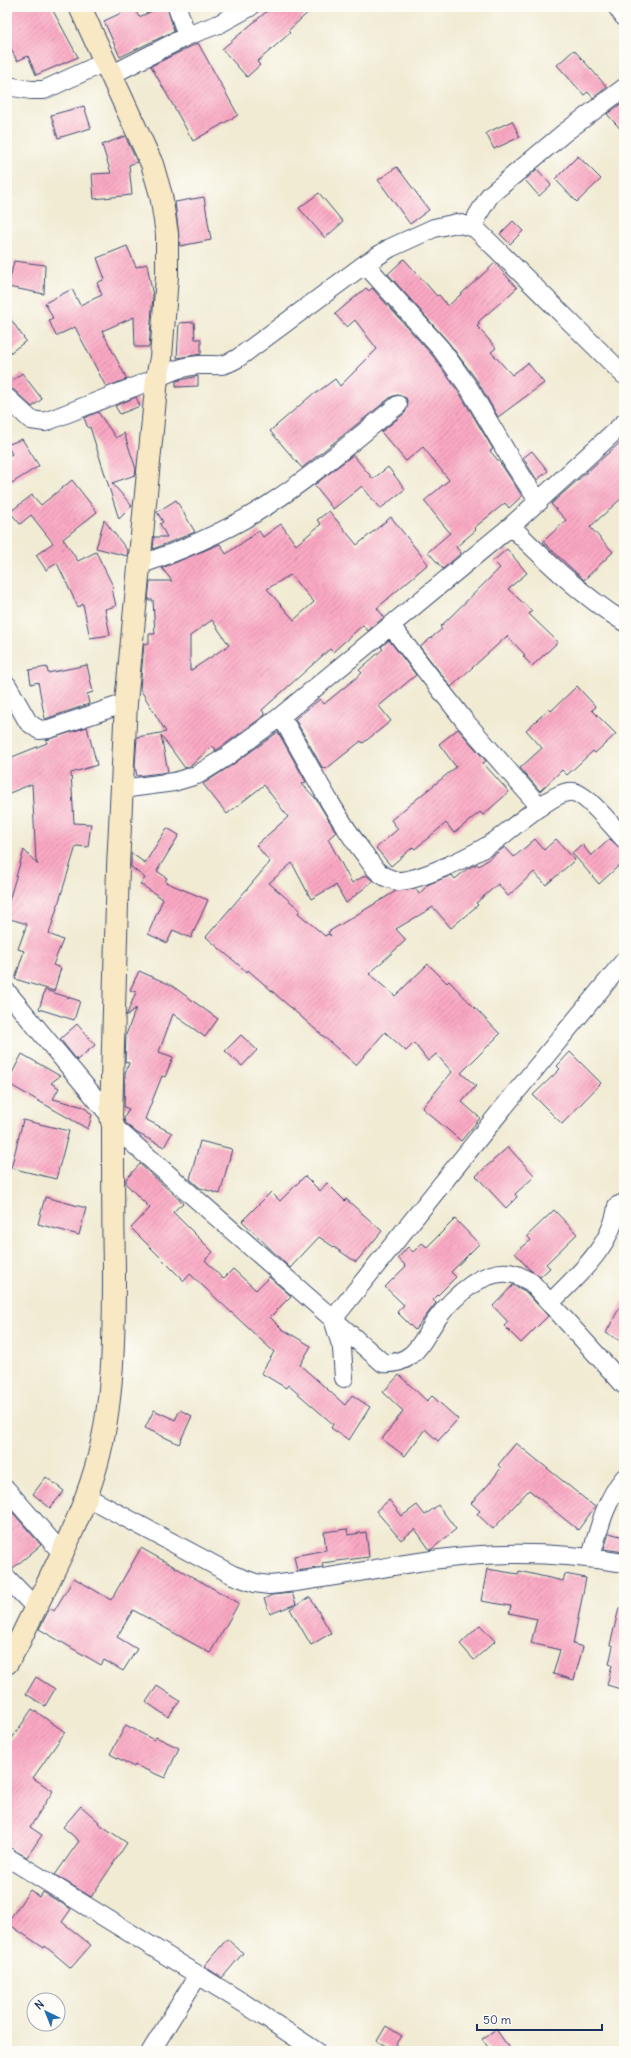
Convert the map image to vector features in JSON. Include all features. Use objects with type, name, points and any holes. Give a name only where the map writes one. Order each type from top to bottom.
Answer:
[{"type":"street","points":[[7,1663],[87,1497],[97,1465],[105,1424],[112,1362],[114,1317],[112,1122],[118,867],[126,703],[157,378],[161,358],[167,276],[167,234],[161,194],[152,164],[80,7]]},
{"type":"street","points":[[177,7],[187,36]]},
{"type":"street","points":[[7,86],[31,90],[44,90],[108,68],[219,24],[250,7]]},
{"type":"street","points":[[617,7],[624,17]]},
{"type":"street","points":[[475,228],[477,216],[490,195],[564,133],[624,88]]},
{"type":"street","points":[[7,398],[31,420],[45,422],[157,378],[171,370],[200,365],[224,366],[238,358],[365,264],[390,248],[434,228],[457,223],[475,228],[624,375]]},
{"type":"street","points":[[365,264],[441,349],[469,388],[512,463],[539,502]]},
{"type":"street","points":[[139,565],[186,548],[225,530],[268,505],[398,405]]},
{"type":"street","points":[[122,789],[174,782],[197,775],[226,757],[281,716],[511,526],[624,423]]},
{"type":"street","points":[[511,526],[551,566],[588,598],[624,622]]},
{"type":"street","points":[[391,626],[464,720],[540,807]]},
{"type":"street","points":[[7,685],[28,722],[39,730],[49,729],[126,703]]},
{"type":"street","points":[[281,716],[351,836],[375,868],[385,877],[397,881],[415,878],[463,858],[494,842],[554,797],[567,792],[574,792],[583,797],[624,839]]},
{"type":"street","points":[[333,1319],[621,970]]},
{"type":"street","points":[[7,992],[112,1122],[383,1363],[394,1364],[412,1354],[451,1302],[465,1288],[482,1279],[498,1274],[516,1275],[531,1282],[624,1384]]},
{"type":"street","points":[[550,1303],[578,1274],[598,1250],[612,1227],[617,1206],[624,1203]]},
{"type":"street","points":[[333,1319],[342,1348],[344,1378]]},
{"type":"street","points":[[591,1557],[604,1509],[614,1489],[624,1478]]},
{"type":"street","points":[[7,1490],[61,1552]]},
{"type":"street","points":[[87,1497],[232,1575],[255,1583],[269,1585],[441,1558],[515,1554],[591,1557],[624,1563]]},
{"type":"street","points":[[7,1578],[35,1607]]},
{"type":"street","points":[[7,1857],[198,1975],[316,2051]]},
{"type":"street","points":[[151,2051],[198,1975]]},
{"type":"building","points":[[7,7],[51,7],[78,57],[36,75],[28,56],[17,61],[7,41]]},
{"type":"building","points":[[134,7],[139,17],[161,7],[167,7],[174,31],[120,57],[104,21]]},
{"type":"building","points":[[272,7],[314,7],[288,31],[290,33],[257,62],[260,65],[247,77],[222,49]]},
{"type":"building","points":[[198,43],[238,115],[193,141],[151,66]]},
{"type":"building","points":[[574,50],[607,87],[593,98],[588,92],[584,95],[557,65]]},
{"type":"building","points":[[623,102],[624,103],[624,133],[607,114]]},
{"type":"building","points":[[84,106],[91,128],[58,138],[51,115]]},
{"type":"building","points":[[512,121],[520,137],[494,149],[486,133]]},
{"type":"building","points":[[125,136],[137,162],[129,165],[132,195],[94,199],[92,174],[111,173],[102,145]]},
{"type":"building","points":[[578,156],[601,179],[577,202],[555,179]]},
{"type":"building","points":[[397,167],[429,210],[410,224],[378,180]]},
{"type":"building","points":[[537,169],[551,185],[539,196],[525,180]]},
{"type":"building","points":[[319,193],[343,222],[325,238],[299,208]]},
{"type":"building","points":[[204,197],[211,240],[180,246],[175,202]]},
{"type":"building","points":[[513,221],[523,231],[510,244],[500,234]]},
{"type":"building","points":[[127,246],[136,267],[147,264],[153,296],[149,347],[135,347],[134,317],[102,331],[127,379],[106,387],[75,327],[56,336],[49,320],[53,318],[45,303],[72,289],[80,305],[102,295],[97,283],[105,279],[97,258]]},
{"type":"building","points":[[404,259],[448,306],[495,263],[517,288],[478,322],[480,324],[477,326],[496,348],[491,352],[512,375],[528,363],[544,383],[498,417],[478,382],[449,343],[388,274]]},
{"type":"building","points":[[14,261],[45,265],[44,294],[8,287]]},
{"type":"building","points":[[366,288],[369,291],[372,288],[433,356],[460,394],[493,449],[490,451],[501,464],[522,496],[509,508],[505,503],[474,528],[476,530],[456,547],[461,553],[443,569],[428,552],[450,533],[424,501],[449,480],[423,447],[406,461],[381,432],[405,413],[408,404],[406,398],[397,395],[391,397],[302,468],[270,431],[314,393],[315,394],[335,379],[340,386],[377,349],[355,320],[347,327],[335,314]]},
{"type":"building","points":[[7,314],[26,341],[7,355]]},
{"type":"building","points":[[194,322],[195,339],[201,339],[201,354],[177,358],[179,323]]},
{"type":"building","points":[[22,373],[42,399],[32,407],[14,390],[7,388],[7,385]]},
{"type":"building","points":[[198,376],[198,386],[176,387],[176,381]]},
{"type":"building","points":[[136,397],[140,406],[120,414],[115,406]]},
{"type":"building","points":[[98,412],[116,438],[124,433],[136,469],[135,475],[112,483],[132,506],[119,519],[90,427],[88,428],[84,418]]},
{"type":"building","points":[[22,439],[39,466],[12,483],[7,475],[7,457],[12,454],[7,445]]},
{"type":"building","points":[[624,439],[624,496],[590,527],[613,552],[584,580],[543,542],[566,520],[551,504]]},
{"type":"building","points":[[532,451],[548,471],[537,480],[523,458]]},
{"type":"building","points":[[353,455],[373,479],[388,467],[405,489],[380,509],[362,486],[333,509],[314,485]]},
{"type":"building","points":[[72,480],[97,512],[63,539],[78,561],[96,552],[114,588],[112,589],[116,606],[105,609],[110,635],[90,638],[83,604],[78,607],[57,563],[46,570],[36,555],[53,543],[31,515],[20,524],[10,512],[32,495],[41,505]]},
{"type":"building","points":[[176,500],[195,532],[153,549],[154,537],[167,537],[160,524],[163,522],[157,512]]},
{"type":"building","points":[[329,511],[357,545],[391,517],[428,564],[377,608],[384,617],[368,631],[363,625],[333,652],[330,649],[262,710],[265,715],[220,748],[214,752],[216,749],[212,746],[192,765],[185,768],[161,735],[168,772],[137,776],[135,766],[137,737],[166,732],[140,689],[144,643],[149,644],[149,634],[155,634],[153,600],[148,600],[150,581],[172,581],[162,568],[220,544],[226,554],[259,531],[263,537],[281,524],[296,545],[321,524],[317,520]],"holes":[[[290,575],[314,602],[294,620],[267,589]],[[212,620],[229,645],[190,671],[190,636]]]},
{"type":"building","points":[[104,520],[128,551],[127,556],[96,548]]},
{"type":"building","points":[[507,549],[527,573],[508,589],[532,611],[529,614],[558,642],[532,666],[523,656],[525,655],[507,636],[451,687],[420,647],[442,629],[440,627],[500,568],[493,561]]},
{"type":"building","points":[[389,640],[416,675],[379,706],[391,721],[363,743],[361,741],[326,769],[325,767],[323,769],[295,719],[320,699],[324,704],[362,673],[359,670],[383,649],[381,647]]},
{"type":"building","points":[[87,665],[93,692],[87,694],[89,704],[45,719],[38,682],[31,684],[29,670],[47,667],[48,673]]},
{"type":"building","points":[[577,686],[596,707],[592,710],[616,734],[595,753],[593,751],[567,775],[562,770],[540,791],[520,768],[542,748],[526,730],[549,709],[551,711]]},
{"type":"building","points":[[87,727],[97,765],[71,773],[74,823],[91,824],[88,847],[76,846],[49,934],[63,940],[53,965],[61,968],[54,991],[15,979],[24,951],[18,949],[27,924],[7,918],[7,907],[24,850],[38,865],[36,861],[32,784],[7,794],[7,759],[47,743],[46,740]]},
{"type":"building","points":[[458,729],[486,761],[483,763],[509,792],[483,815],[480,812],[454,833],[446,823],[415,849],[413,847],[391,866],[376,848],[398,829],[391,820],[456,767],[439,744]]},
{"type":"building","points":[[278,732],[306,782],[302,784],[316,799],[336,832],[328,839],[352,883],[366,875],[373,881],[346,903],[336,885],[311,899],[292,863],[269,883],[300,910],[298,913],[325,936],[328,934],[331,936],[328,932],[396,891],[416,889],[419,894],[429,884],[452,875],[455,879],[467,869],[477,864],[479,866],[505,847],[514,857],[535,839],[544,850],[556,839],[575,860],[546,885],[534,872],[508,896],[498,884],[476,903],[478,905],[451,928],[433,907],[396,929],[406,940],[369,974],[395,996],[428,964],[447,983],[449,981],[500,1034],[461,1073],[476,1086],[462,1102],[480,1118],[461,1141],[422,1108],[452,1072],[436,1054],[428,1061],[414,1043],[406,1051],[385,1032],[356,1065],[248,970],[247,972],[206,937],[270,862],[256,845],[288,817],[264,785],[227,814],[203,784]]},
{"type":"building","points":[[167,828],[179,835],[157,871],[167,878],[165,882],[208,900],[191,938],[173,930],[167,943],[148,934],[163,899],[140,884],[145,878],[131,867],[131,853],[145,863]]},
{"type":"building","points":[[610,839],[624,851],[624,861],[599,884],[572,853],[582,844],[591,856]]},
{"type":"building","points":[[139,971],[171,985],[218,1019],[205,1037],[173,1014],[159,1052],[173,1057],[165,1077],[162,1076],[145,1119],[172,1133],[164,1147],[137,1133],[125,1123],[124,1118],[129,1109],[124,1107],[125,1074],[129,1063],[125,1062],[126,1035],[136,1008],[126,1016],[136,992],[130,990]]},
{"type":"building","points":[[45,990],[80,1001],[74,1020],[39,1009]]},
{"type":"building","points":[[77,1024],[95,1045],[77,1060],[60,1039]]},
{"type":"building","points":[[241,1035],[257,1050],[242,1066],[225,1051]]},
{"type":"building","points":[[570,1052],[601,1083],[562,1124],[533,1095],[560,1069],[557,1066]]},
{"type":"building","points":[[22,1054],[60,1076],[51,1083],[59,1088],[53,1099],[84,1107],[92,1115],[88,1129],[7,1083]]},
{"type":"building","points":[[23,1120],[69,1131],[56,1179],[11,1168]]},
{"type":"building","points":[[200,1141],[232,1149],[220,1194],[200,1188],[190,1179]]},
{"type":"building","points":[[508,1147],[535,1176],[515,1194],[517,1197],[506,1208],[476,1176]]},
{"type":"building","points":[[140,1164],[183,1203],[173,1212],[213,1252],[205,1260],[223,1279],[233,1269],[256,1290],[269,1277],[291,1296],[270,1317],[282,1329],[311,1346],[300,1365],[345,1405],[352,1395],[370,1407],[349,1440],[331,1428],[333,1424],[288,1385],[286,1388],[261,1373],[274,1352],[190,1274],[184,1281],[131,1228],[150,1208],[126,1184],[126,1179]]},
{"type":"building","points":[[305,1176],[320,1191],[327,1183],[345,1201],[346,1199],[382,1231],[356,1262],[319,1237],[290,1268],[242,1221],[271,1192],[280,1201]]},
{"type":"building","points":[[45,1197],[86,1208],[79,1235],[38,1224]]},
{"type":"building","points":[[554,1210],[577,1234],[546,1264],[550,1268],[540,1277],[529,1269],[515,1253],[531,1240],[527,1236]]},
{"type":"building","points":[[455,1219],[479,1244],[451,1272],[456,1277],[433,1300],[436,1303],[415,1330],[397,1312],[404,1305],[385,1287],[406,1266],[398,1258],[408,1247],[413,1252],[422,1243],[427,1247]]},
{"type":"building","points":[[513,1285],[525,1291],[548,1316],[521,1343],[504,1326],[508,1322],[493,1306]]},
{"type":"building","points":[[624,1299],[624,1343],[606,1333]]},
{"type":"building","points":[[399,1375],[427,1401],[432,1396],[458,1419],[438,1441],[425,1429],[405,1456],[382,1439],[403,1411],[383,1392]]},
{"type":"building","points":[[154,1410],[175,1420],[180,1410],[192,1416],[179,1444],[145,1428]]},
{"type":"building","points":[[516,1443],[595,1507],[578,1530],[529,1490],[493,1529],[477,1514],[480,1511],[471,1503],[489,1484],[501,1468],[498,1465]]},
{"type":"building","points":[[46,1477],[64,1491],[50,1508],[33,1494]]},
{"type":"building","points":[[389,1500],[402,1516],[417,1505],[425,1515],[438,1505],[456,1529],[430,1550],[415,1529],[401,1540],[376,1511]]},
{"type":"building","points":[[7,1506],[41,1545],[12,1569],[7,1568]]},
{"type":"building","points":[[347,1529],[348,1535],[366,1532],[369,1557],[322,1563],[323,1567],[297,1571],[294,1556],[326,1550],[324,1532]]},
{"type":"building","points":[[609,1533],[624,1537],[624,1552],[604,1549]]},
{"type":"building","points":[[141,1548],[239,1603],[210,1653],[133,1610],[117,1637],[137,1649],[123,1671],[104,1660],[101,1665],[39,1629],[50,1608],[54,1611],[74,1578],[111,1600]]},
{"type":"building","points":[[487,1569],[518,1574],[519,1571],[563,1581],[565,1574],[586,1578],[573,1644],[583,1647],[574,1680],[553,1674],[560,1650],[531,1643],[537,1619],[509,1613],[511,1606],[481,1601]]},
{"type":"building","points":[[292,1593],[296,1604],[270,1614],[264,1599],[272,1595]]},
{"type":"building","points":[[310,1597],[331,1633],[311,1645],[290,1609]]},
{"type":"building","points":[[619,1608],[624,1608],[624,1690],[607,1685],[612,1665],[609,1664],[613,1646],[610,1645]]},
{"type":"building","points":[[480,1625],[495,1641],[474,1660],[460,1644]]},
{"type":"building","points":[[36,1677],[55,1689],[45,1706],[26,1694]]},
{"type":"building","points":[[157,1686],[180,1701],[168,1717],[146,1702]]},
{"type":"building","points":[[32,1709],[65,1732],[33,1778],[53,1791],[30,1827],[42,1835],[27,1857],[7,1847],[7,1746]]},
{"type":"building","points":[[126,1725],[154,1740],[156,1737],[179,1748],[165,1778],[135,1765],[134,1767],[110,1754]]},
{"type":"building","points":[[81,1806],[99,1822],[98,1823],[127,1843],[91,1897],[55,1875],[79,1841],[63,1827]]},
{"type":"building","points":[[30,1890],[40,1897],[43,1892],[71,1909],[62,1922],[91,1945],[71,1968],[45,1946],[44,1948],[7,1923]]},
{"type":"building","points":[[227,1939],[243,1953],[222,1978],[204,1966]]},
{"type":"building","points":[[386,2026],[402,2036],[393,2050],[377,2041]]},
{"type":"building","points":[[496,2029],[511,2051],[491,2051],[482,2039]]}]
